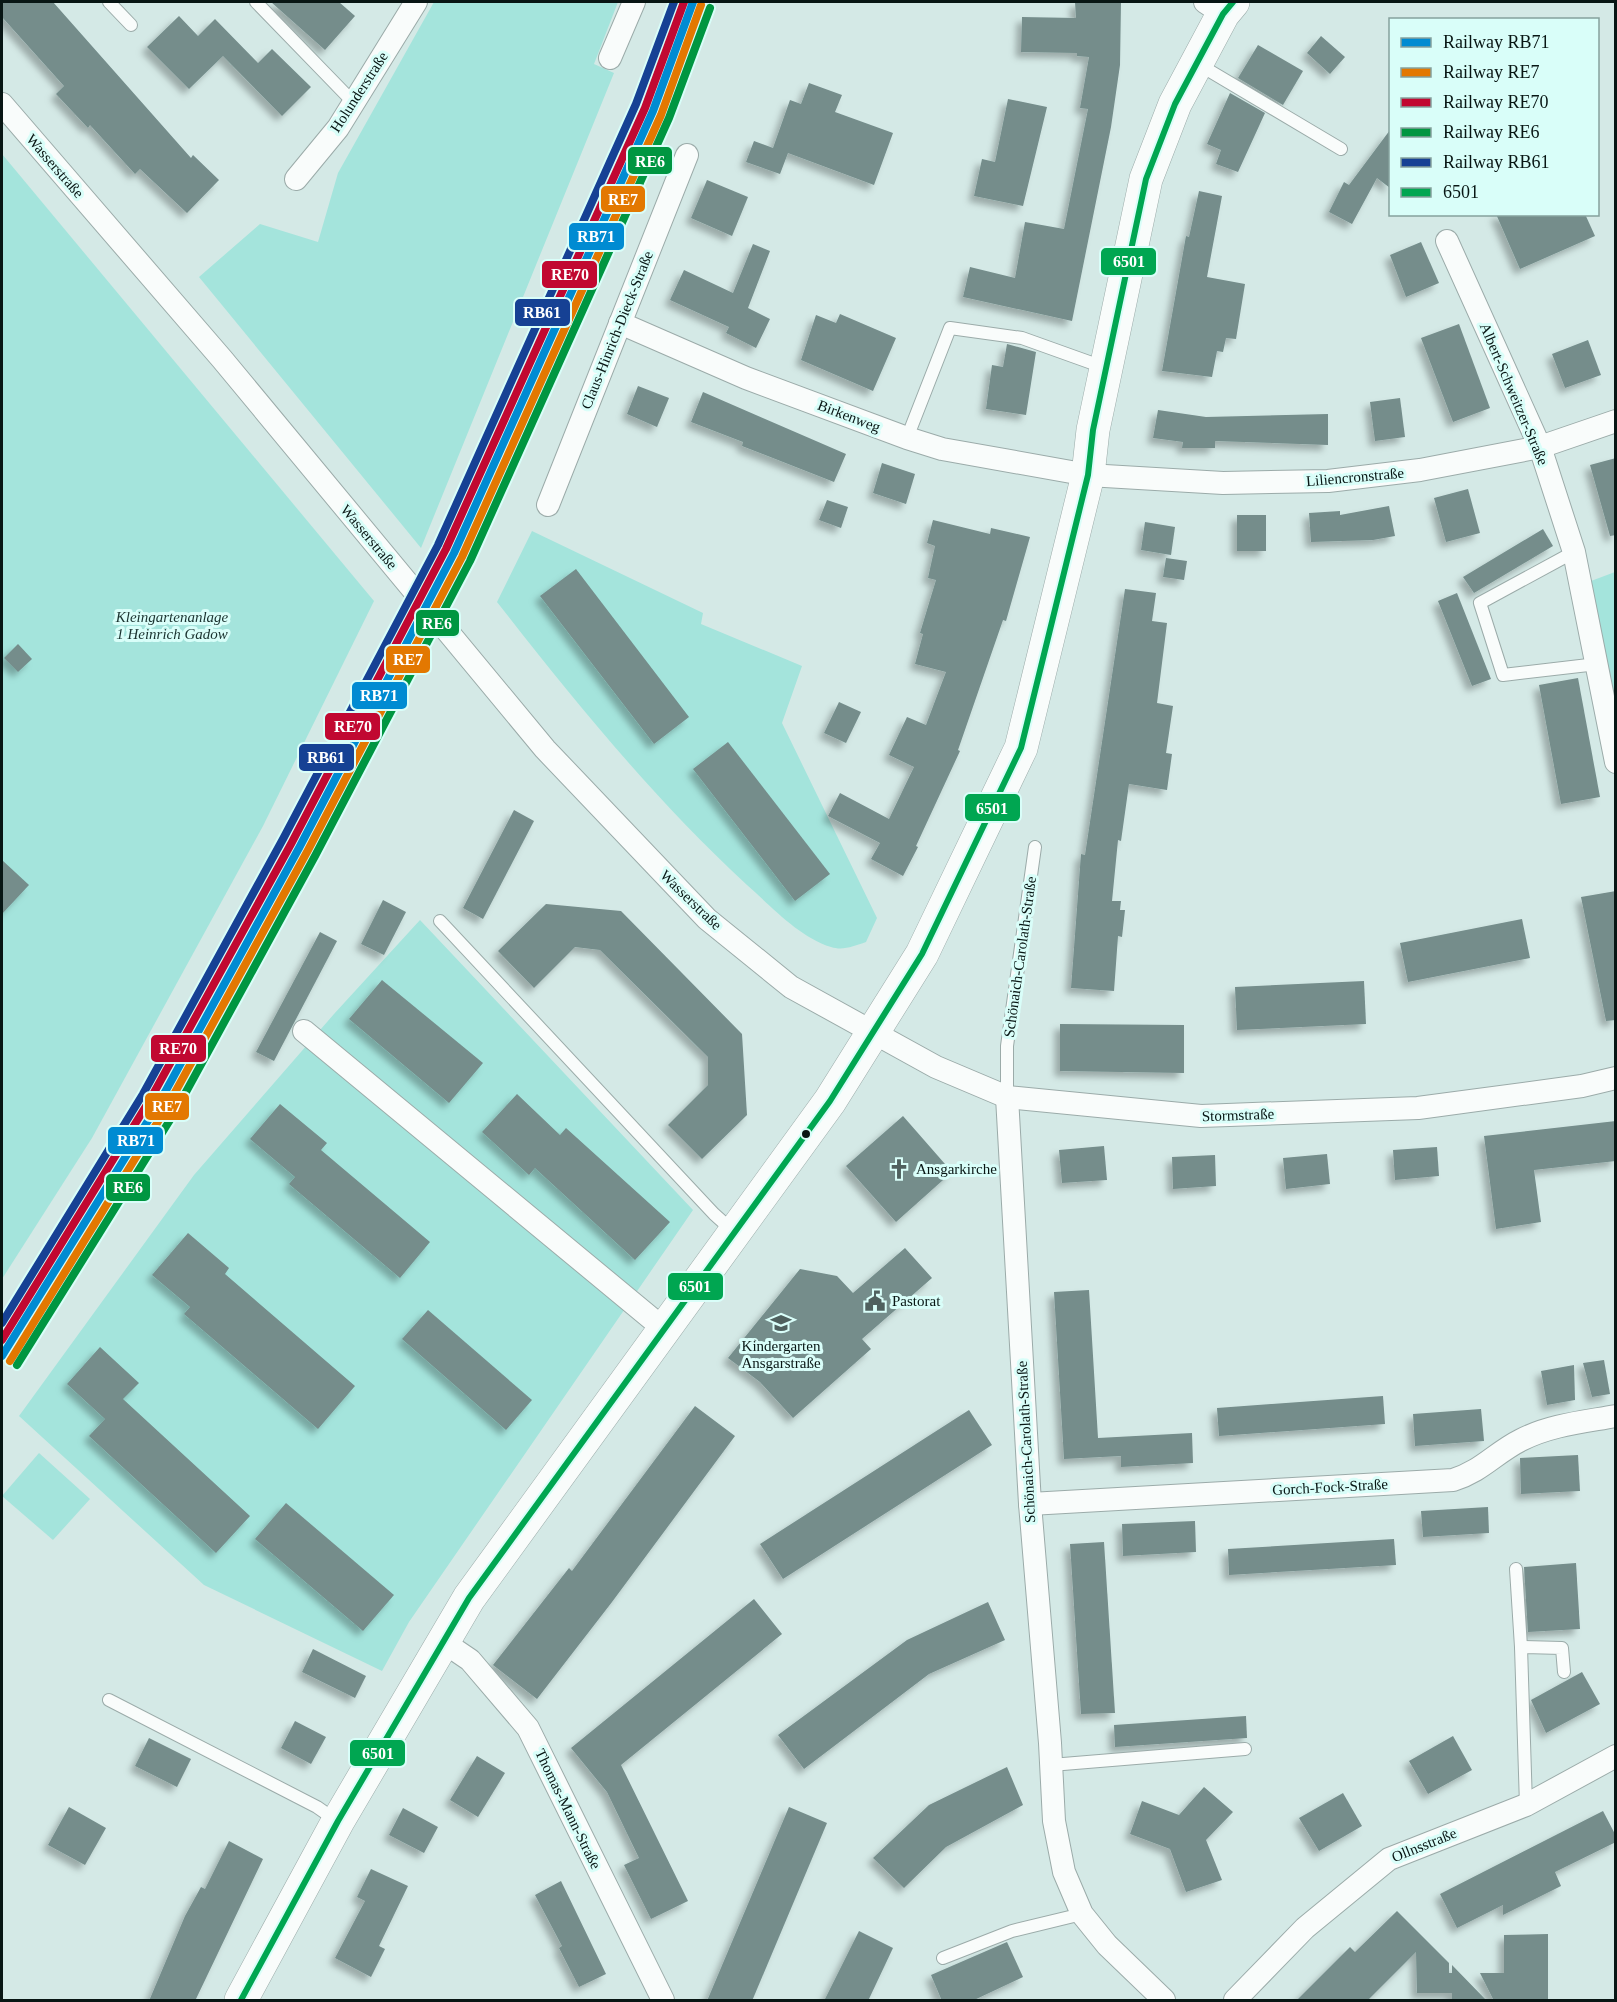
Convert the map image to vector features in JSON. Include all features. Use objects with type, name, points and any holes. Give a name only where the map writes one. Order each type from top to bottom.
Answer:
[{"type":"street","name":"Holunderstraße","points":[[296,179],[338,128],[416,2]]},
{"type":"street","points":[[610,58],[634,2]]},
{"type":"street","points":[[241,2001],[338,1821],[469,1598],[830,1101],[922,954],[1021,748],[1088,475],[1093,430],[1146,179],[1175,104],[1197,63],[1220,6]]},
{"type":"street","name":"Wasserstraße","points":[[2,104],[229,368],[544,749],[707,919],[791,987],[873,1033]]},
{"type":"street","name":"Claus-Hinrich-Dieck-Straße","points":[[549,505],[687,155]]},
{"type":"street","name":"Albert-Schweitzer-Straße","points":[[1447,241],[1540,447],[1574,552],[1616,762]]},
{"type":"street","name":"Birkenweg","points":[[620,323],[746,378],[907,438],[942,449],[1088,475]]},
{"type":"street","name":"Liliencronstraße","points":[[1088,475],[1223,483],[1328,481],[1420,471],[1540,447],[1616,422]]},
{"type":"street","points":[[304,1031],[664,1329]]},
{"type":"street","name":"Stormstraße","points":[[873,1033],[936,1067],[1007,1097],[1201,1116],[1418,1108],[1582,1086],[1616,1078]]},
{"type":"street","name":"Schönaich-Carolath-Straße","points":[[1007,1097],[1030,1503],[1054,1821],[1064,1872],[1082,1914],[1107,1945],[1164,2001]]},
{"type":"street","name":"Gorch-Fock-Straße","points":[[1030,1503],[1453,1480],[1471,1474],[1517,1442],[1539,1431],[1616,1416]]},
{"type":"street","name":"Thomas-Mann-Straße","points":[[442,1641],[470,1660],[528,1728],[663,2001]]},
{"type":"street","name":"Ollnsstraße","points":[[1235,2001],[1305,1928],[1389,1859],[1526,1805],[1616,1756]]},
{"type":"lane","points":[[110,2],[131,25]]},
{"type":"lane","points":[[256,2],[354,103]]},
{"type":"lane","points":[[1197,63],[1341,149]]},
{"type":"lane","points":[[907,438],[950,328],[1022,338],[1106,368]]},
{"type":"lane","points":[[1574,552],[1480,603],[1503,675],[1597,663]]},
{"type":"lane","name":"Schönaich-Carolath-Straße","points":[[1007,1097],[1007,1046],[1035,847]]},
{"type":"lane","points":[[440,921],[714,1214],[735,1233]]},
{"type":"lane","points":[[1516,1569],[1526,1805]]},
{"type":"lane","points":[[1521,1647],[1562,1648],[1564,1672]]},
{"type":"lane","points":[[109,1700],[317,1807],[338,1821]]},
{"type":"lane","points":[[1051,1765],[1245,1749]]},
{"type":"lane","points":[[943,1958],[1012,1930],[1082,1914]]},
{"type":"green space","points":[[434,2],[618,2],[594,64],[614,73],[421,548],[199,277],[260,224],[318,242],[338,173]]},
{"type":"green space","name":"Kleingartenanlage 1 Heinrich Gadow","points":[[2,154],[374,601],[263,826],[92,1138],[2,1279]]},
{"type":"green space","points":[[532,531],[703,613],[701,624],[802,666],[782,723],[877,918],[866,942],[844,948],[831,947],[808,936],[786,921],[680,819],[616,749],[556,676],[497,602]]},
{"type":"green space","points":[[1615,572],[1615,704],[1591,581]]},
{"type":"green space","points":[[420,920],[693,1210],[409,1622],[382,1671],[204,1585],[19,1416],[194,1175],[334,1014]]},
{"type":"green space","points":[[39,1453],[90,1499],[53,1540],[2,1496]]},
{"type":"building","points":[[2,2],[53,2],[191,158],[193,155],[219,180],[187,213],[140,169],[135,174],[90,125],[88,128],[56,94],[64,86],[2,17]]},
{"type":"building","points":[[271,2],[339,2],[355,16],[325,50]]},
{"type":"building","points":[[1075,2],[1121,2],[1120,65],[1111,127],[1072,321],[963,297],[970,267],[1015,278],[1025,222],[1064,229],[1088,109],[1080,108],[1089,57],[1077,56],[1077,53],[1021,52],[1022,17],[1076,18]]},
{"type":"building","points":[[179,16],[198,36],[215,19],[258,63],[272,49],[311,87],[282,116],[223,56],[189,89],[147,47]]},
{"type":"building","points":[[1321,36],[1345,57],[1330,74],[1307,53]]},
{"type":"building","points":[[1258,45],[1303,71],[1283,105],[1238,78]]},
{"type":"building","points":[[809,83],[842,95],[835,112],[893,133],[874,185],[788,153],[780,174],[746,162],[754,141],[773,148],[790,100],[801,104]]},
{"type":"building","points":[[1230,93],[1265,113],[1238,172],[1216,164],[1221,150],[1207,144]]},
{"type":"building","points":[[1008,99],[1047,107],[1023,206],[974,196],[982,159],[995,162]]},
{"type":"building","points":[[1389,131],[1389,187],[1377,178],[1352,224],[1329,212],[1344,182],[1349,185]]},
{"type":"building","points":[[707,180],[748,197],[732,236],[691,218]]},
{"type":"building","points":[[1199,191],[1222,196],[1207,277],[1245,284],[1236,339],[1226,338],[1223,352],[1217,351],[1212,377],[1162,371],[1186,236],[1189,237]]},
{"type":"building","points":[[1497,216],[1586,216],[1595,236],[1520,269]]},
{"type":"building","points":[[1421,242],[1439,283],[1406,297],[1390,255]]},
{"type":"building","points":[[753,244],[770,251],[748,308],[770,319],[756,348],[726,333],[729,327],[670,300],[684,270],[733,293]]},
{"type":"building","points":[[840,314],[896,338],[873,391],[801,360],[816,315],[836,323]]},
{"type":"building","points":[[1459,324],[1490,408],[1453,422],[1421,338]]},
{"type":"building","points":[[1588,340],[1601,375],[1565,388],[1552,354]]},
{"type":"building","points":[[1007,344],[1036,352],[1026,415],[986,409],[992,365],[1003,367]]},
{"type":"building","points":[[638,386],[669,398],[657,427],[627,414]]},
{"type":"building","points":[[703,392],[846,454],[834,482],[742,446],[743,442],[691,422]]},
{"type":"building","points":[[1400,398],[1405,437],[1375,441],[1370,402]]},
{"type":"building","points":[[1158,410],[1206,417],[1328,414],[1328,445],[1215,441],[1215,448],[1182,448],[1183,442],[1153,438]]},
{"type":"building","points":[[1616,458],[1616,535],[1610,536],[1590,465]]},
{"type":"building","points":[[882,463],[915,474],[906,504],[873,493]]},
{"type":"building","points":[[1468,489],[1480,533],[1446,542],[1434,498]]},
{"type":"building","points":[[827,500],[848,507],[841,528],[819,520]]},
{"type":"building","points":[[1389,506],[1395,536],[1373,540],[1311,542],[1309,513],[1340,511],[1340,515]]},
{"type":"building","points":[[1237,515],[1266,515],[1266,551],[1237,551]]},
{"type":"building","points":[[933,520],[990,534],[991,528],[1030,537],[1006,621],[1003,620],[958,750],[960,751],[903,876],[871,859],[880,843],[828,816],[840,793],[889,819],[914,767],[889,755],[907,717],[926,725],[946,672],[915,664],[923,634],[920,633],[936,580],[928,578],[935,546],[927,543]]},
{"type":"building","points":[[1145,522],[1175,527],[1171,555],[1141,550]]},
{"type":"building","points":[[1543,529],[1553,546],[1474,593],[1463,577]]},
{"type":"building","points":[[1166,558],[1187,561],[1184,580],[1163,577]]},
{"type":"building","points":[[576,569],[689,717],[654,744],[540,596]]},
{"type":"building","points":[[1125,589],[1156,593],[1152,621],[1167,623],[1157,703],[1173,706],[1166,753],[1172,754],[1167,790],[1129,784],[1121,841],[1118,840],[1112,901],[1121,901],[1120,910],[1125,910],[1122,937],[1118,936],[1114,991],[1071,988],[1081,854],[1085,855]]},
{"type":"building","points":[[1457,593],[1491,679],[1472,686],[1438,601]]},
{"type":"building","points":[[18,644],[32,659],[18,672],[4,658]]},
{"type":"building","points":[[1578,678],[1600,797],[1561,804],[1539,685]]},
{"type":"building","points":[[839,702],[861,712],[846,743],[824,733]]},
{"type":"building","points":[[728,742],[830,874],[795,901],[693,769]]},
{"type":"building","points":[[514,810],[534,821],[483,919],[463,908]]},
{"type":"building","points":[[2,860],[29,885],[2,914]]},
{"type":"building","points":[[1616,891],[1616,1020],[1606,1021],[1581,897]]},
{"type":"building","points":[[383,900],[406,912],[384,955],[361,944]]},
{"type":"building","points":[[546,904],[621,911],[742,1034],[747,1115],[702,1159],[668,1125],[708,1085],[708,1057],[600,950],[575,947],[534,988],[498,951]]},
{"type":"building","points":[[1522,919],[1530,958],[1408,982],[1400,943]]},
{"type":"building","points":[[320,932],[337,941],[274,1061],[256,1052]]},
{"type":"building","points":[[382,980],[483,1063],[449,1103],[349,1019]]},
{"type":"building","points":[[1364,981],[1366,1024],[1237,1030],[1235,987]]},
{"type":"building","points":[[1060,1024],[1184,1025],[1184,1073],[1060,1071]]},
{"type":"building","points":[[517,1094],[560,1135],[566,1128],[670,1222],[635,1260],[535,1168],[529,1175],[482,1132]]},
{"type":"building","points":[[280,1104],[327,1143],[321,1150],[430,1242],[400,1278],[289,1184],[295,1177],[250,1139]]},
{"type":"building","name":"Ansgarkirche","points":[[903,1116],[952,1172],[896,1222],[846,1166]]},
{"type":"building","points":[[1616,1121],[1616,1161],[1534,1170],[1541,1222],[1496,1229],[1484,1136]]},
{"type":"building","points":[[1104,1146],[1107,1180],[1062,1183],[1059,1150]]},
{"type":"building","points":[[1437,1147],[1439,1176],[1395,1180],[1393,1150]]},
{"type":"building","points":[[1327,1154],[1330,1184],[1286,1189],[1283,1158]]},
{"type":"building","points":[[1215,1155],[1216,1186],[1173,1189],[1172,1157]]},
{"type":"building","points":[[188,1233],[229,1268],[225,1274],[355,1386],[318,1429],[184,1314],[190,1307],[152,1275]]},
{"type":"building","points":[[905,1248],[932,1278],[862,1339],[871,1349],[793,1418],[760,1382],[728,1358],[800,1269],[837,1276],[853,1293]]},
{"type":"building","points":[[1089,1290],[1098,1438],[1192,1433],[1193,1463],[1121,1467],[1121,1456],[1064,1459],[1054,1292]]},
{"type":"building","points":[[428,1310],[532,1400],[506,1430],[402,1339]]},
{"type":"building","points":[[100,1347],[139,1383],[123,1399],[250,1516],[216,1553],[89,1436],[105,1419],[67,1384]]},
{"type":"building","points":[[1604,1360],[1610,1394],[1592,1397],[1583,1363]]},
{"type":"building","points":[[1574,1365],[1575,1400],[1547,1405],[1541,1371]]},
{"type":"building","points":[[1383,1396],[1385,1424],[1219,1436],[1217,1408]]},
{"type":"building","points":[[695,1406],[735,1436],[537,1699],[493,1665],[569,1568],[572,1571]]},
{"type":"building","points":[[1481,1409],[1484,1441],[1415,1446],[1413,1414]]},
{"type":"building","points":[[969,1410],[992,1445],[783,1579],[760,1544]]},
{"type":"building","points":[[1578,1455],[1580,1491],[1521,1494],[1520,1458]]},
{"type":"building","points":[[286,1503],[394,1595],[363,1631],[255,1539]]},
{"type":"building","points":[[1488,1507],[1489,1533],[1423,1537],[1421,1511]]},
{"type":"building","points":[[1195,1521],[1196,1552],[1123,1556],[1122,1524]]},
{"type":"building","points":[[1394,1539],[1396,1565],[1229,1575],[1228,1549]]},
{"type":"building","points":[[1104,1542],[1115,1713],[1081,1714],[1070,1544]]},
{"type":"building","points":[[1576,1563],[1580,1629],[1528,1632],[1524,1567]]},
{"type":"building","points":[[754,1599],[782,1634],[621,1765],[688,1901],[651,1919],[624,1865],[639,1858],[607,1792],[571,1748]]},
{"type":"building","points":[[988,1602],[1005,1640],[929,1674],[804,1769],[778,1735],[907,1640]]},
{"type":"building","points":[[313,1649],[366,1676],[355,1698],[302,1672]]},
{"type":"building","points":[[1582,1672],[1600,1704],[1546,1733],[1531,1700]]},
{"type":"building","points":[[1246,1716],[1247,1738],[1115,1747],[1114,1725]]},
{"type":"building","points":[[295,1721],[326,1737],[311,1764],[281,1748]]},
{"type":"building","points":[[1453,1736],[1472,1770],[1428,1794],[1409,1761]]},
{"type":"building","points":[[149,1738],[191,1759],[177,1787],[135,1766]]},
{"type":"building","points":[[477,1756],[505,1773],[478,1817],[450,1800]]},
{"type":"building","points":[[1007,1767],[1023,1805],[946,1847],[904,1888],[873,1858],[929,1805]]},
{"type":"building","points":[[1204,1787],[1233,1812],[1206,1840],[1222,1880],[1186,1892],[1170,1849],[1130,1834],[1142,1801],[1179,1815]]},
{"type":"building","points":[[1343,1793],[1362,1826],[1319,1851],[1299,1818]]},
{"type":"building","points":[[69,1807],[106,1828],[85,1865],[48,1845]]},
{"type":"building","points":[[789,1807],[827,1823],[752,2001],[707,2001]]},
{"type":"building","points":[[403,1808],[438,1827],[424,1853],[389,1835]]},
{"type":"building","points":[[1603,1811],[1616,1836],[1616,1842],[1555,1872],[1561,1886],[1503,1915],[1503,1905],[1457,1928],[1440,1894]]},
{"type":"building","points":[[229,1841],[263,1859],[195,2001],[149,2001],[185,1916],[201,1887],[205,1889]]},
{"type":"building","points":[[371,1869],[408,1886],[379,1946],[385,1949],[371,1977],[335,1958],[365,1901],[357,1897]]},
{"type":"building","points":[[561,1881],[606,1974],[579,1987],[559,1948],[562,1946],[535,1895]]},
{"type":"building","points":[[1397,1911],[1449,1963],[1449,1973],[1452,1973],[1452,1965],[1487,2001],[1452,2001],[1452,1993],[1417,1993],[1416,1952],[1367,2001],[1296,2001],[1350,1947],[1355,1952]]},
{"type":"building","points":[[859,1931],[893,1948],[868,2001],[824,2001]]},
{"type":"building","points":[[1548,1934],[1548,2001],[1494,2001],[1480,1973],[1504,1973],[1504,1935]]},
{"type":"building","points":[[1007,1942],[1023,1977],[972,2001],[942,2001],[931,1975]]},
{"type":"rail line","name":"RB61","points":[[2,1323],[143,1094],[283,839],[438,545],[636,104],[674,2]]},
{"type":"rail line","name":"RE70","points":[[2,1340],[151,1098],[291,844],[446,549],[645,108],[684,2]]},
{"type":"rail line","name":"RB71","points":[[2,1356],[159,1103],[299,848],[454,553],[653,111],[693,2]]},
{"type":"rail line","name":"RE7","points":[[10,1361],[167,1107],[307,852],[462,557],[661,115],[701,5]]},
{"type":"rail line","name":"RE6","points":[[17,1365],[175,1112],[315,856],[470,561],[669,118],[710,8]]},
{"type":"transit line","name":"6501","points":[[241,2000],[338,1821],[469,1598],[830,1101],[922,954],[1021,748],[1088,475],[1093,430],[1146,179],[1175,104],[1223,14],[1233,2]]},
{"type":"place","name":"Ansgarkirche","points":[[899,1169]]},
{"type":"place","name":"Pastorat","points":[[875,1301]]},
{"type":"place","name":"Kindergarten Ansgarstraße","points":[[781,1323]]}]
